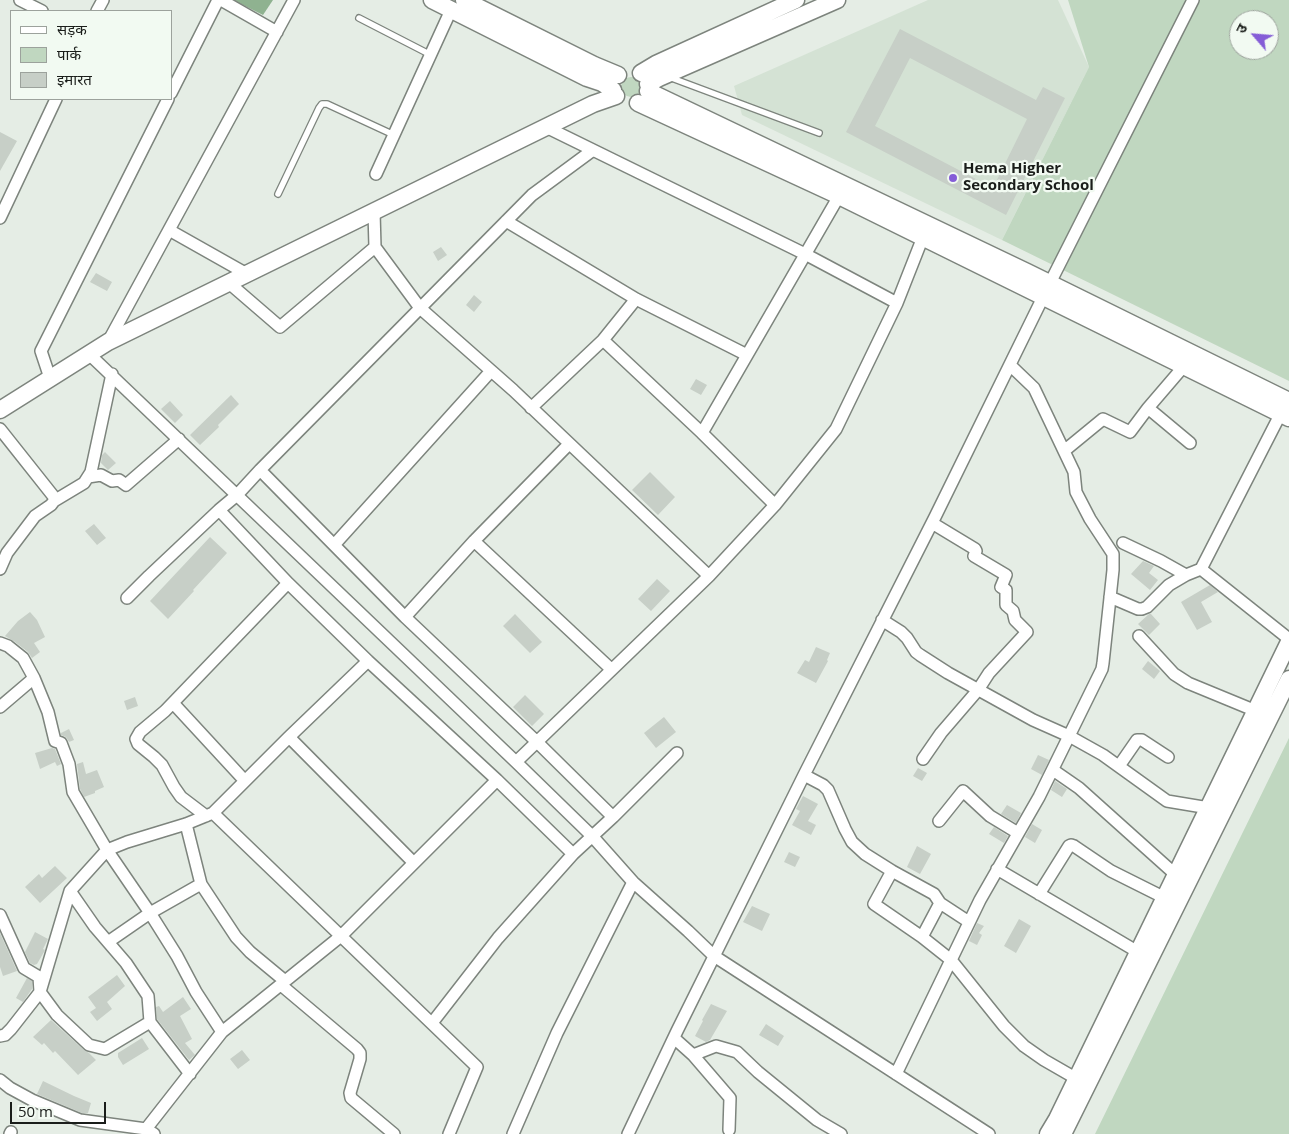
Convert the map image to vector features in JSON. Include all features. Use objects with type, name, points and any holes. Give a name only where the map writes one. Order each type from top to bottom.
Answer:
[{"type":"street","points":[[20,0],[40,10]]},
{"type":"street","points":[[174,80],[219,0],[277,32]]},
{"type":"street","points":[[108,342],[294,0]]},
{"type":"street","points":[[432,0],[457,5],[594,65],[616,87],[621,102],[634,105],[656,64],[796,0]]},
{"type":"street","points":[[644,88],[659,78],[838,0]]},
{"type":"street","points":[[628,1134],[804,775],[932,523],[1192,0]]},
{"type":"street","points":[[376,174],[431,55],[457,5]]},
{"type":"street","points":[[0,410],[108,342],[593,104],[616,87],[622,72],[635,70],[644,88],[839,196],[923,237],[1047,290],[1184,366],[1286,411]]},
{"type":"street","points":[[644,88],[1286,411]]},
{"type":"street","points":[[0,218],[56,100]]},
{"type":"street","points":[[50,378],[41,351],[167,100]]},
{"type":"street","points":[[546,127],[805,254],[897,303]]},
{"type":"street","points":[[127,598],[237,495],[532,195],[593,150]]},
{"type":"street","points":[[702,433],[839,196]]},
{"type":"street","points":[[374,212],[375,247],[420,308],[492,371],[709,576]]},
{"type":"street","points":[[506,221],[636,299],[747,355]]},
{"type":"street","points":[[169,230],[248,274]]},
{"type":"street","points":[[516,762],[709,576],[775,505],[836,429],[897,303],[923,237]]},
{"type":"street","points":[[229,282],[280,327],[375,247]]},
{"type":"street","points":[[531,408],[603,340],[636,299]]},
{"type":"street","points":[[603,340],[775,505]]},
{"type":"street","points":[[89,354],[516,762],[592,836],[633,882],[714,956],[989,1134]]},
{"type":"street","points":[[896,1074],[980,900],[1053,770],[1102,669],[1113,570],[1113,554],[1090,520],[1076,492],[1074,472],[1034,388],[1010,366]]},
{"type":"street","points":[[1064,451],[1103,419],[1130,432],[1184,366]]},
{"type":"street","points":[[334,545],[492,371]]},
{"type":"street","points":[[0,569],[7,553],[35,516],[54,501],[84,483],[91,472],[112,374]]},
{"type":"street","points":[[1148,408],[1190,443]]},
{"type":"street","points":[[1110,597],[1142,609],[1147,607],[1168,585],[1201,569],[1286,411]]},
{"type":"street","points":[[0,429],[54,496],[54,501]]},
{"type":"street","points":[[88,477],[101,475],[112,481],[119,480],[126,484],[179,439]]},
{"type":"street","points":[[405,617],[474,541],[569,444]]},
{"type":"street","points":[[260,470],[405,617],[613,817]]},
{"type":"street","points":[[219,510],[288,583],[368,661],[497,780],[573,854]]},
{"type":"street","points":[[923,759],[941,733],[978,690],[989,673],[1027,632],[1015,620],[1013,611],[1006,606],[1006,590],[1001,587],[1006,575],[974,556],[975,549],[932,523]]},
{"type":"street","points":[[474,541],[612,669]]},
{"type":"street","points":[[1123,543],[1162,561],[1186,575]]},
{"type":"street","points":[[1048,1134],[1077,1079],[1289,641],[1201,569]]},
{"type":"street","points":[[288,583],[173,703],[140,732],[136,739],[138,744],[162,766],[181,796],[210,814],[341,936],[477,1067],[449,1134]]},
{"type":"street","points":[[882,620],[901,632],[920,656],[1033,720],[1069,736],[1104,755],[1167,801],[1209,808]]},
{"type":"street","points":[[1139,636],[1174,674],[1188,683],[1256,711]]},
{"type":"street","points":[[0,643],[8,646],[23,658],[34,678],[48,712],[55,740],[61,743],[69,764],[73,792],[107,850],[155,910],[196,992],[229,1026]]},
{"type":"street","points":[[5,1033],[40,992],[70,891],[107,850],[186,824],[210,814],[368,661]]},
{"type":"street","points":[[0,707],[34,678]]},
{"type":"street","points":[[1063,1134],[1289,679]]},
{"type":"street","points":[[173,703],[246,781]]},
{"type":"street","points":[[289,737],[414,863]]},
{"type":"street","points":[[1119,766],[1137,740],[1142,740],[1168,757]]},
{"type":"street","points":[[432,1024],[498,938],[573,854],[677,753]]},
{"type":"street","points":[[1053,770],[1079,788],[1176,876]]},
{"type":"street","points":[[804,775],[828,790],[852,842],[865,854],[934,894],[940,903],[969,922]]},
{"type":"street","points":[[0,1080],[32,1100],[80,1120],[150,1131],[174,1093],[229,1026],[341,936],[497,780]]},
{"type":"street","points":[[939,821],[963,791],[990,816],[1018,834]]},
{"type":"street","points":[[186,824],[201,884],[236,937],[283,983],[358,1049],[360,1059],[350,1093],[351,1098],[394,1134]]},
{"type":"street","points":[[1039,894],[1071,845],[1111,871],[1165,898]]},
{"type":"street","points":[[997,869],[1138,952]]},
{"type":"street","points":[[892,871],[874,904],[922,937],[951,960],[1004,1026],[1024,1046],[1077,1079]]},
{"type":"street","points":[[513,1134],[557,1033],[633,882]]},
{"type":"street","points":[[108,942],[155,910],[201,884]]},
{"type":"street","points":[[70,891],[95,927],[126,962],[148,996],[150,1022],[190,1074]]},
{"type":"street","points":[[922,937],[940,903]]},
{"type":"street","points":[[0,915],[24,968],[39,977],[40,992],[57,1015],[89,1045],[105,1049],[150,1022]]},
{"type":"street","points":[[674,1038],[693,1056],[730,1098],[728,1130]]},
{"type":"street","points":[[693,1056],[716,1046],[738,1052],[758,1072],[818,1120],[841,1134]]},
{"type":"lane","points":[[359,18],[431,55]]},
{"type":"lane","points":[[666,76],[819,133]]},
{"type":"lane","points":[[278,194],[322,104],[327,104],[394,135]]},
{"type":"shaded area","name":"Hema Higher Secondary School","points":[[928,0],[1058,0],[1089,67],[1002,240],[742,115],[734,86]]},
{"type":"green space","points":[[233,0],[273,0],[263,15]]},
{"type":"green space","points":[[1068,0],[1289,0],[1289,381],[1002,240],[1089,67]]},
{"type":"green space","points":[[631,77],[638,80],[641,87],[638,94],[631,97],[624,94],[621,87],[624,80]]},
{"type":"green space","points":[[1289,738],[1289,1134],[1095,1134]]},
{"type":"building","points":[[900,29],[1036,100],[1043,87],[1065,98],[1006,215],[846,132]],"holes":[[[910,58],[1027,119],[993,188],[875,126]]]},
{"type":"building","points":[[0,132],[17,141],[0,171]]},
{"type":"building","points":[[441,247],[447,255],[438,261],[433,252]]},
{"type":"building","points":[[96,273],[112,282],[107,291],[90,282]]},
{"type":"building","points":[[474,295],[482,302],[474,312],[466,305]]},
{"type":"building","points":[[696,379],[707,385],[701,395],[690,389]]},
{"type":"building","points":[[231,395],[239,404],[200,445],[190,435]]},
{"type":"building","points":[[170,401],[183,415],[175,423],[161,409]]},
{"type":"building","points":[[105,452],[116,463],[108,470],[101,463],[102,455]]},
{"type":"building","points":[[650,472],[675,497],[658,515],[632,490]]},
{"type":"building","points":[[94,524],[106,538],[97,545],[85,531]]},
{"type":"building","points":[[210,537],[227,553],[168,619],[150,601]]},
{"type":"building","points":[[1143,561],[1154,566],[1149,573],[1158,580],[1150,590],[1131,574]]},
{"type":"building","points":[[657,579],[670,591],[651,611],[638,599]]},
{"type":"building","points":[[1210,585],[1218,592],[1201,602],[1212,622],[1197,630],[1181,602]]},
{"type":"building","points":[[30,612],[37,620],[45,637],[34,643],[40,652],[32,658],[28,652],[5,636],[18,621]]},
{"type":"building","points":[[515,614],[542,642],[530,653],[503,626]]},
{"type":"building","points":[[1149,614],[1160,624],[1149,635],[1138,624]]},
{"type":"building","points":[[816,647],[830,653],[828,661],[816,683],[797,673],[805,660],[809,662]]},
{"type":"building","points":[[1148,661],[1160,671],[1154,679],[1142,669]]},
{"type":"building","points":[[525,695],[544,714],[532,726],[513,707]]},
{"type":"building","points":[[135,697],[138,706],[127,710],[124,701]]},
{"type":"building","points":[[664,717],[676,732],[656,748],[644,733]]},
{"type":"building","points":[[69,729],[74,740],[69,742],[61,733]]},
{"type":"building","points":[[52,748],[55,749],[61,764],[57,766],[55,762],[40,769],[35,753]]},
{"type":"building","points":[[1038,755],[1049,760],[1042,775],[1031,769]]},
{"type":"building","points":[[83,762],[86,774],[97,770],[104,787],[84,797],[80,789],[77,764]]},
{"type":"building","points":[[918,768],[927,773],[922,781],[913,776]]},
{"type":"building","points":[[1055,781],[1067,789],[1062,797],[1051,790]]},
{"type":"building","points":[[803,796],[818,804],[808,821],[816,825],[811,835],[792,825],[800,811],[796,809]]},
{"type":"building","points":[[1007,805],[1021,813],[1016,823],[1001,814]]},
{"type":"building","points":[[1032,824],[1042,830],[1035,843],[1025,837]]},
{"type":"building","points":[[994,827],[1008,836],[1004,843],[989,834]]},
{"type":"building","points":[[917,846],[931,854],[920,874],[907,867]]},
{"type":"building","points":[[789,852],[800,857],[795,867],[784,862]]},
{"type":"building","points":[[55,866],[67,878],[40,903],[25,887],[39,874],[42,878]]},
{"type":"building","points":[[752,906],[770,914],[762,931],[743,922]]},
{"type":"building","points":[[1019,919],[1031,926],[1016,953],[1004,946]]},
{"type":"building","points":[[977,923],[984,926],[979,933],[982,935],[977,945],[969,941]]},
{"type":"building","points":[[35,932],[48,939],[43,949],[45,950],[44,952],[37,964],[34,965],[30,963],[25,952]]},
{"type":"building","points":[[0,933],[17,971],[3,976],[0,967]]},
{"type":"building","points":[[117,975],[125,986],[107,1002],[112,1009],[97,1021],[90,1012],[96,1008],[88,997]]},
{"type":"building","points":[[27,978],[32,981],[32,989],[23,1002],[16,998]]},
{"type":"building","points":[[183,997],[191,1009],[180,1016],[192,1039],[185,1043],[195,1055],[189,1060],[157,1019],[156,1007],[159,1006],[163,1012]]},
{"type":"building","points":[[711,1004],[727,1011],[710,1040],[706,1042],[695,1036]]},
{"type":"building","points":[[51,1020],[96,1060],[78,1075],[55,1051],[53,1053],[44,1043],[42,1045],[33,1037]]},
{"type":"building","points":[[766,1024],[784,1036],[778,1046],[759,1035]]},
{"type":"building","points":[[142,1038],[149,1049],[123,1065],[118,1057],[118,1053]]},
{"type":"building","points":[[242,1050],[250,1060],[238,1069],[230,1059]]},
{"type":"building","points":[[43,1081],[91,1103],[88,1113],[82,1113],[37,1094]]},
{"type":"place","name":"Hema Higher Secondary School","points":[[953,178]]}]
